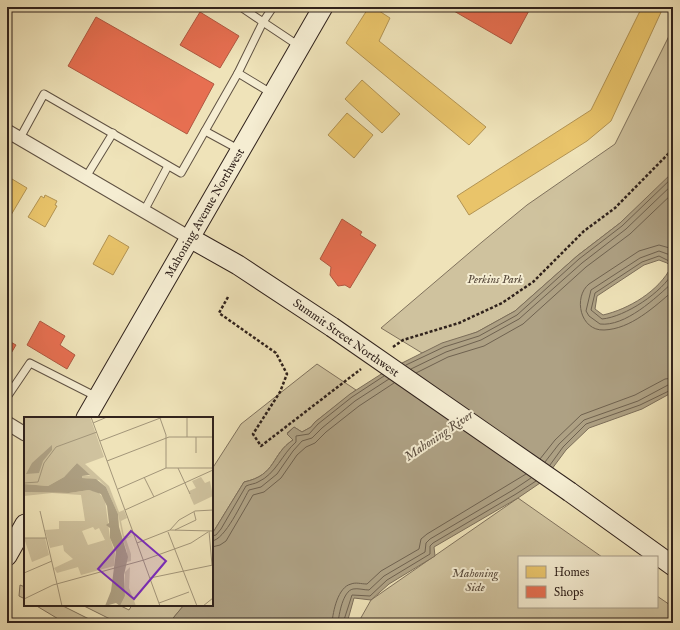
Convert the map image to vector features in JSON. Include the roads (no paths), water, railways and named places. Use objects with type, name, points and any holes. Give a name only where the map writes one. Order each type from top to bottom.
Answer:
[{"type":"main road","name":"Mahoning Avenue Northwest","points":[[87,417],[323,7]]},
{"type":"main road","name":"Summit Street Northwest","points":[[190,238],[238,265],[332,327],[570,492],[673,566]]},
{"type":"main road","points":[[7,556],[24,526]]},
{"type":"street","name":"Summit Street Northwest","points":[[7,130],[190,238]]},
{"type":"street","points":[[7,423],[24,433]]},
{"type":"lane","points":[[241,7],[301,47]]},
{"type":"lane","points":[[20,138],[44,94],[181,173],[238,73],[263,22],[274,7]]},
{"type":"lane","points":[[238,73],[273,95]]},
{"type":"lane","points":[[205,131],[241,151]]},
{"type":"lane","points":[[86,177],[112,133]]},
{"type":"lane","points":[[144,211],[168,166]]},
{"type":"lane","points":[[7,397],[30,363],[97,398]]},
{"type":"water","name":"Mahoning River","points":[[673,172],[673,392],[642,409],[589,428],[566,450],[543,481],[518,498],[434,547],[435,556],[389,584],[371,600],[354,598],[347,623],[169,623],[183,606],[213,606],[213,532],[244,482],[255,479],[268,469],[281,451],[293,440],[287,434],[294,427],[302,432],[311,427],[315,422],[350,394],[386,371],[442,343],[477,332],[515,311],[577,256],[620,223]],"holes":[[[659,260],[667,263],[671,267],[659,284],[633,304],[603,315],[595,309],[597,296],[644,265]]]},
{"type":"park label","name":"Perkins Park","points":[[495,279]]},
{"type":"park label","name":"Mahoning Side","points":[[475,580]]}]
